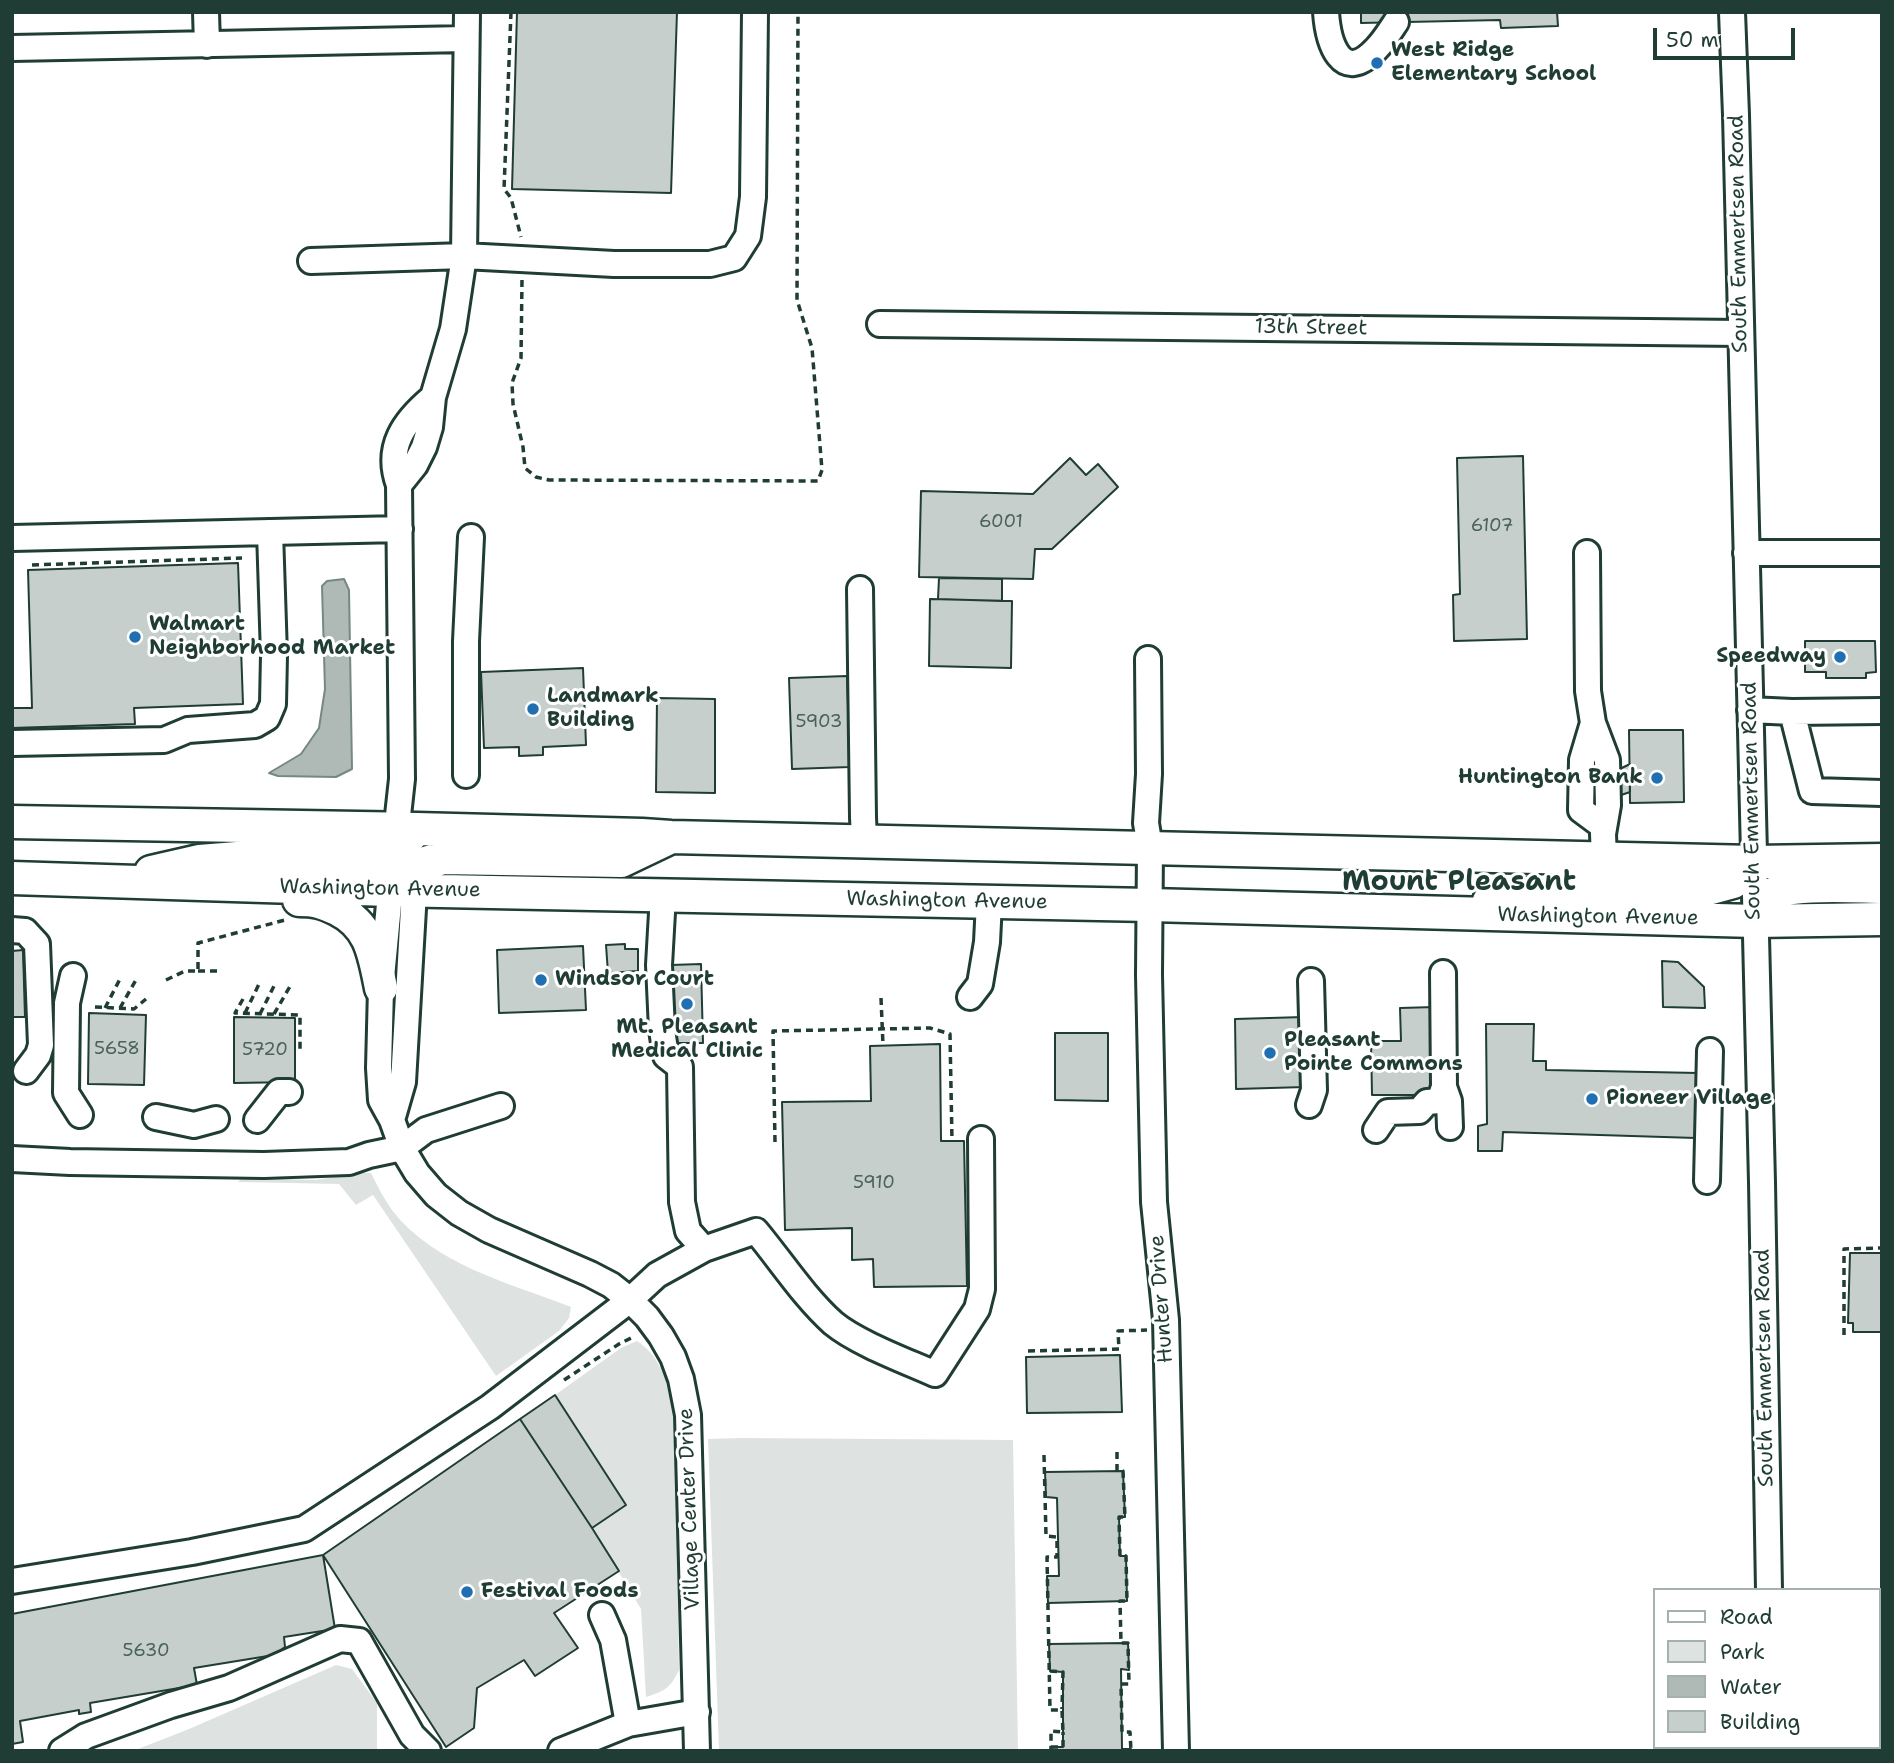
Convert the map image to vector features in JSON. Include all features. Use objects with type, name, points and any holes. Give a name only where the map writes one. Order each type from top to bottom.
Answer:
[{"type":"main road","name":"Washington Avenue","points":[[12,822],[405,859],[663,895],[1755,921],[1882,919]]},
{"type":"main road","name":"Washington Avenue","points":[[12,878],[112,882],[405,859],[632,834],[1604,859],[1754,862],[1882,860]]},
{"type":"main road","points":[[1429,913],[1509,896],[1564,888],[1711,888],[1744,875],[1754,862]]},
{"type":"main road","points":[[112,882],[136,895],[318,901],[347,915],[363,929],[374,953],[381,988]]},
{"type":"main road","points":[[1755,921],[1761,906],[1768,897],[1778,891],[1813,887],[1882,887]]},
{"type":"street","points":[[206,12],[207,45]]},
{"type":"street","points":[[464,256],[467,12]]},
{"type":"street","points":[[311,261],[464,256],[614,264],[710,264],[734,258],[748,236],[753,197],[755,12]]},
{"type":"street","points":[[1326,12],[1330,40],[1336,54],[1341,60],[1353,63],[1376,50],[1396,22]]},
{"type":"street","name":"South Emmertsen Road","points":[[1732,12],[1762,1182],[1769,1588]]},
{"type":"street","points":[[12,48],[466,39]]},
{"type":"street","name":"Village Center Drive","points":[[392,1120],[403,1082],[405,859],[399,485],[393,463],[394,450],[410,421],[433,397],[453,329],[464,256]]},
{"type":"street","name":"13th Street","points":[[880,324],[1741,332]]},
{"type":"street","points":[[12,538],[400,529]]},
{"type":"street","points":[[12,743],[164,740],[188,730],[255,725],[267,718],[273,705],[274,655],[270,533]]},
{"type":"street","points":[[466,775],[466,641],[471,537]]},
{"type":"street","points":[[1587,553],[1588,691],[1593,723],[1607,760],[1608,805],[1604,827],[1604,859]]},
{"type":"street","points":[[1746,553],[1882,553]]},
{"type":"street","points":[[860,589],[864,840]]},
{"type":"street","name":"Hunter Drive","points":[[1148,659],[1149,774],[1146,823],[1150,848],[1149,975],[1154,1202],[1166,1330],[1176,1751]]},
{"type":"street","points":[[1750,710],[1882,711]]},
{"type":"street","points":[[1792,712],[1812,792],[1882,793]]},
{"type":"street","name":"Village Center Drive","points":[[405,859],[381,988],[379,1068],[381,1100],[392,1120],[402,1149],[417,1173],[436,1195],[458,1213],[489,1230],[590,1274],[611,1285],[630,1300],[661,1336],[681,1379],[687,1402],[697,1751]]},
{"type":"street","points":[[663,895],[659,965],[662,1030],[666,1056],[680,1067],[682,1202],[688,1231],[704,1249]]},
{"type":"street","points":[[970,997],[980,984],[987,942],[989,902]]},
{"type":"street","points":[[12,930],[24,931],[37,944],[41,1045],[38,1055],[26,1071]]},
{"type":"street","points":[[1443,973],[1444,1087],[1449,1101],[1450,1127]]},
{"type":"street","points":[[73,976],[67,1003],[66,1093],[80,1115]]},
{"type":"street","points":[[1309,1105],[1314,1090],[1311,981]]},
{"type":"street","points":[[1707,1181],[1710,1051]]},
{"type":"street","points":[[1376,1130],[1388,1112],[1419,1111],[1427,1102],[1439,1101],[1444,1087]]},
{"type":"street","points":[[257,1120],[279,1092],[289,1092]]},
{"type":"street","points":[[12,1159],[264,1165],[349,1162],[402,1149],[426,1130],[501,1105]]},
{"type":"street","points":[[156,1117],[205,1122],[192,1164]]},
{"type":"street","points":[[12,1581],[192,1552],[304,1529],[490,1407],[630,1300],[657,1275],[704,1249],[756,1231],[805,1293],[834,1324],[935,1374],[977,1309],[982,1289],[981,1139]]},
{"type":"street","points":[[602,1615],[613,1640],[628,1724]]},
{"type":"street","points":[[62,1751],[86,1736],[171,1705],[229,1688],[341,1639],[359,1642],[412,1735],[428,1751]]},
{"type":"street","points":[[561,1751],[628,1724],[696,1712]]},
{"type":"path","points":[[510,12],[504,189],[511,198],[523,243],[521,358],[512,383],[513,404],[525,468],[536,477],[549,480],[818,481],[822,470],[812,348],[797,300],[798,12]]},
{"type":"path","points":[[32,565],[242,558]]},
{"type":"path","points":[[198,971],[198,943],[285,920]]},
{"type":"path","points":[[166,980],[185,971],[219,971]]},
{"type":"path","points":[[106,1008],[121,977]]},
{"type":"path","points":[[120,1008],[137,978]]},
{"type":"path","points":[[245,1013],[260,982]]},
{"type":"path","points":[[260,1014],[276,982]]},
{"type":"path","points":[[274,1014],[292,983]]},
{"type":"path","points":[[881,998],[883,1045]]},
{"type":"path","points":[[94,1007],[134,1009],[146,999]]},
{"type":"path","points":[[243,999],[235,1013],[300,1015],[300,1052]]},
{"type":"path","points":[[775,1142],[773,1031],[930,1028],[950,1034],[952,1141]]},
{"type":"path","points":[[1844,1335],[1844,1249],[1882,1248]]},
{"type":"path","points":[[1028,1351],[1119,1349],[1118,1331],[1166,1330]]},
{"type":"path","points":[[1117,1452],[1117,1470],[1124,1471],[1125,1517],[1119,1517],[1120,1556],[1126,1556],[1127,1601],[1120,1601],[1121,1643],[1128,1643],[1129,1684],[1121,1684],[1122,1732],[1130,1732],[1131,1751]]},
{"type":"path","points":[[1044,1455],[1046,1536],[1057,1537],[1057,1557],[1047,1557],[1050,1710],[1062,1710]]},
{"type":"path","points":[[1050,1671],[1063,1672],[1062,1710],[1063,1732],[1063,1747],[1051,1749],[1051,1731],[1063,1732]]},
{"type":"green space","points":[[371,1173],[392,1210],[409,1229],[429,1245],[474,1270],[571,1307],[569,1318],[559,1331],[496,1376],[373,1195],[356,1205],[339,1184],[238,1182],[242,1178],[315,1180]]},
{"type":"green space","points":[[637,1341],[648,1350],[661,1369],[670,1394],[675,1435],[678,1524],[679,1670],[666,1688],[646,1697],[641,1609],[592,1528],[626,1504],[555,1395],[621,1348]]},
{"type":"green space","points":[[708,1439],[1013,1440],[1018,1751],[719,1751]]},
{"type":"green space","points":[[336,1665],[352,1669],[377,1703],[379,1751],[133,1751],[189,1729]]},
{"type":"water","points":[[344,579],[349,590],[352,769],[336,777],[278,776],[269,773],[301,754],[319,728],[325,689],[322,586],[327,581]]},
{"type":"building","points":[[517,12],[677,12],[671,193],[512,189]]},
{"type":"building","points":[[1361,12],[1557,12],[1558,26],[1501,28],[1500,20],[1361,23]]},
{"type":"building","points":[[1523,456],[1527,639],[1454,641],[1453,595],[1460,594],[1457,458]]},
{"type":"building","points":[[1070,458],[1086,475],[1098,464],[1118,487],[1052,549],[1035,549],[1033,579],[919,577],[921,491],[1033,494]]},
{"type":"building","name":"Walmart Neighborhood Market","points":[[238,563],[243,704],[134,708],[135,724],[12,728],[12,708],[32,708],[28,570]]},
{"type":"building","points":[[939,578],[1002,579],[1002,601],[938,599]]},
{"type":"building","points":[[930,599],[1012,601],[1011,668],[929,666]]},
{"type":"building","name":"Speedway","points":[[1805,641],[1875,641],[1876,672],[1866,673],[1866,678],[1826,678],[1826,672],[1805,672]]},
{"type":"building","name":"Landmark Building","points":[[583,668],[586,745],[543,747],[543,755],[519,756],[519,747],[484,748],[481,672]]},
{"type":"building","points":[[847,676],[850,767],[792,769],[789,678]]},
{"type":"building","points":[[657,698],[715,699],[715,793],[656,792]]},
{"type":"building","name":"Huntington Bank","points":[[1629,730],[1683,730],[1684,802],[1630,803]]},
{"type":"building","points":[[1630,764],[1630,792],[1592,805],[1591,783]]},
{"type":"building","points":[[625,944],[625,949],[638,949],[638,971],[608,973],[606,945]]},
{"type":"building","name":"Windsor Court","points":[[583,946],[586,1010],[499,1013],[497,950]]},
{"type":"building","points":[[23,950],[25,1017],[12,1017],[12,951]]},
{"type":"building","points":[[1662,961],[1678,962],[1704,987],[1705,1008],[1663,1007]]},
{"type":"building","name":"Mt. Pleasant Medical Clinic","points":[[701,964],[703,1043],[672,1043],[671,965]]},
{"type":"building","points":[[1435,1007],[1436,1095],[1372,1095],[1371,1041],[1401,1041],[1400,1008]]},
{"type":"building","points":[[89,1013],[146,1015],[144,1085],[88,1084]]},
{"type":"building","points":[[234,1017],[295,1018],[295,1082],[234,1083]]},
{"type":"building","name":"Pleasant Pointe Commons","points":[[1304,1017],[1305,1087],[1236,1089],[1235,1019]]},
{"type":"building","name":"Pioneer Village","points":[[1486,1024],[1534,1024],[1533,1061],[1546,1061],[1546,1070],[1699,1073],[1696,1138],[1503,1132],[1502,1151],[1478,1151],[1478,1126],[1487,1124]]},
{"type":"building","points":[[1055,1033],[1108,1033],[1108,1101],[1055,1100]]},
{"type":"building","points":[[940,1044],[941,1141],[964,1141],[967,1286],[874,1287],[873,1259],[852,1260],[852,1228],[785,1230],[782,1102],[871,1101],[870,1046]]},
{"type":"building","points":[[1850,1253],[1882,1253],[1882,1332],[1853,1332],[1853,1323],[1848,1323]]},
{"type":"building","points":[[1120,1355],[1122,1412],[1027,1413],[1026,1357]]},
{"type":"building","points":[[555,1395],[626,1505],[592,1528],[520,1419]]},
{"type":"building","name":"Festival Foods","points":[[520,1419],[619,1571],[554,1613],[578,1648],[535,1676],[524,1660],[477,1688],[474,1728],[446,1747],[323,1555]]},
{"type":"building","points":[[1123,1471],[1125,1517],[1119,1517],[1120,1556],[1126,1556],[1127,1601],[1048,1603],[1047,1576],[1059,1576],[1057,1498],[1046,1497],[1045,1472]]},
{"type":"building","points":[[323,1555],[335,1629],[284,1637],[285,1647],[274,1655],[194,1668],[197,1685],[90,1703],[91,1712],[79,1714],[79,1710],[20,1721],[23,1742],[12,1744],[12,1614]]},
{"type":"building","points":[[1128,1643],[1129,1670],[1121,1669],[1122,1749],[1131,1751],[1051,1751],[1051,1747],[1063,1747],[1063,1672],[1050,1671],[1049,1644]]},
{"type":"place","name":"West Ridge Elementary School","points":[[1377,63]]},
{"type":"place","name":"Walmart Neighborhood Market","points":[[135,637]]},
{"type":"place","name":"Speedway","points":[[1840,657]]},
{"type":"place","name":"Landmark Building","points":[[533,709]]},
{"type":"place","name":"Huntington Bank","points":[[1657,778]]},
{"type":"place","name":"Windsor Court","points":[[541,980]]},
{"type":"place","name":"Mt. Pleasant Medical Clinic","points":[[687,1004]]},
{"type":"place","name":"Pleasant Pointe Commons","points":[[1270,1053]]},
{"type":"place","name":"Pioneer Village","points":[[1592,1099]]},
{"type":"place","name":"Festival Foods","points":[[467,1592]]},
{"type":"district","name":"Mount Pleasant","points":[[1459,883]]}]
